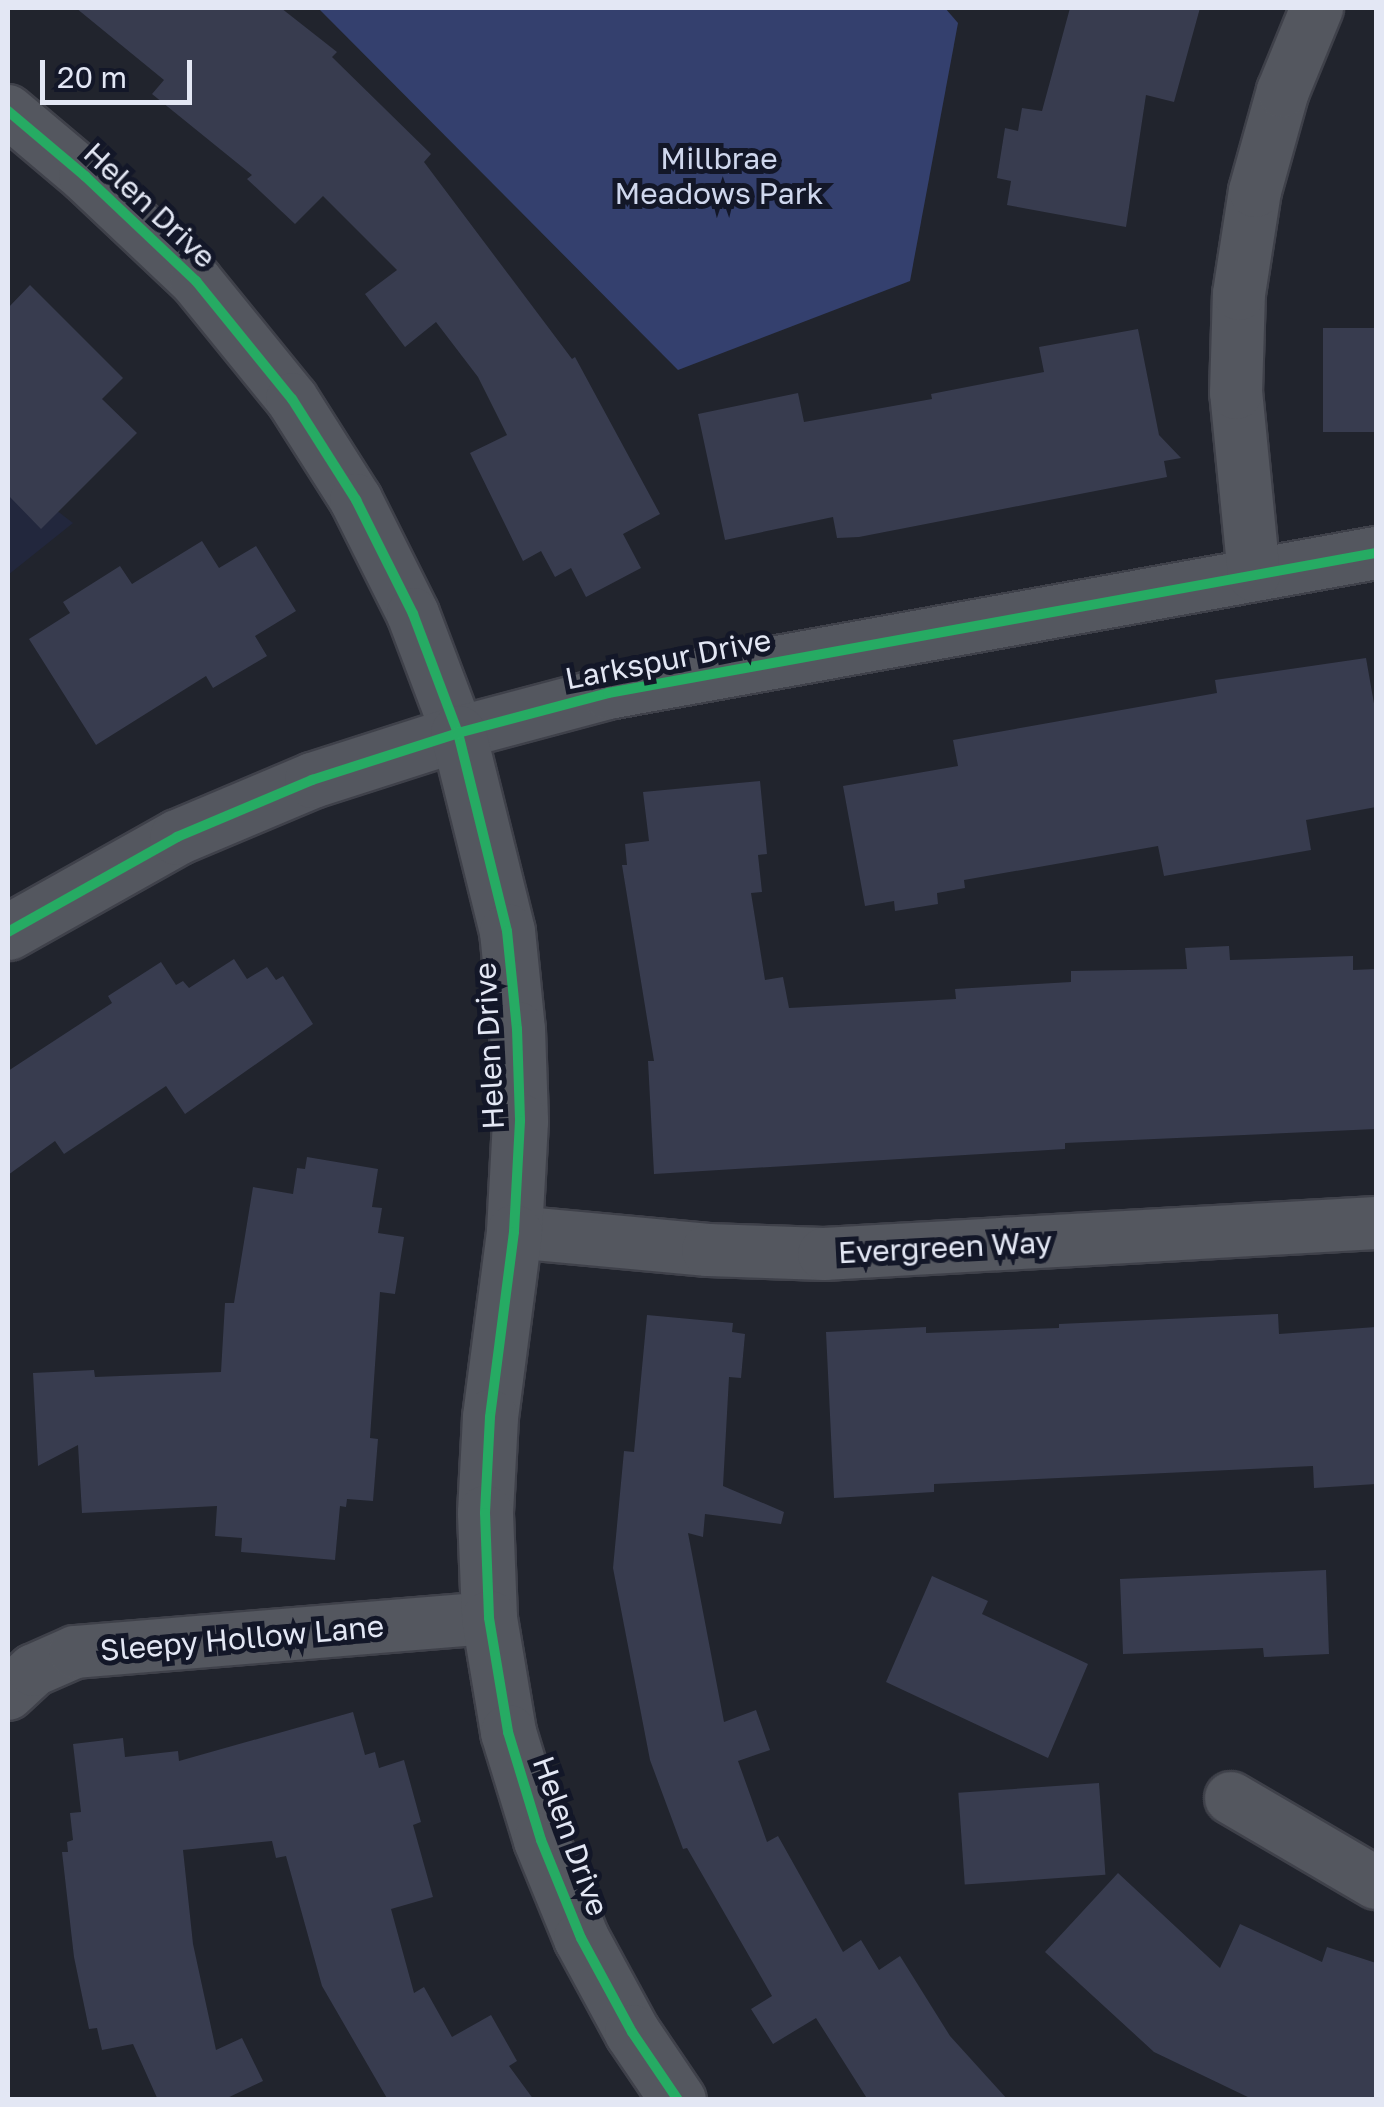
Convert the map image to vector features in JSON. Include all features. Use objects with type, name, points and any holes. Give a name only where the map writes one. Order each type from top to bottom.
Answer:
[{"type":"street","points":[[1254,575],[1236,393],[1239,294],[1255,191],[1283,91],[1318,8]]},
{"type":"street","name":"Helen Drive","points":[[8,111],[85,176],[196,281],[292,399],[356,500],[413,614],[458,733],[507,931],[520,1121],[514,1232],[490,1418],[485,1513],[489,1618],[508,1732],[540,1840],[581,1938],[632,2032],[678,2100]]},
{"type":"street","name":"Larkspur Drive","points":[[8,932],[177,837],[312,780],[458,733],[608,693],[1376,552]]},
{"type":"street","name":"Evergreen Way","points":[[514,1232],[708,1250],[824,1254],[1376,1222]]},
{"type":"street","name":"Sleepy Hollow Lane","points":[[8,1694],[34,1670],[75,1652],[489,1618]]},
{"type":"street","points":[[1231,1798],[1376,1882]]},
{"type":"shaded area","points":[[8,473],[73,523],[8,575]]},
{"type":"green space","name":"Millbrae Meadows Park","points":[[318,8],[945,8],[958,23],[910,281],[678,370]]},
{"type":"building","points":[[76,8],[281,8],[337,52],[332,57],[431,154],[424,162],[572,359],[575,357],[660,514],[623,534],[641,568],[586,597],[571,568],[555,577],[541,551],[523,561],[470,453],[507,435],[478,377],[436,322],[405,347],[365,294],[397,270],[323,196],[295,224],[247,179],[252,175],[152,94],[164,80]]},
{"type":"building","points":[[1070,8],[1200,8],[1174,102],[1146,95],[1126,227],[1007,205],[1011,181],[997,178],[1005,128],[1018,131],[1022,108],[1042,111]]},
{"type":"building","points":[[30,285],[123,378],[102,399],[137,433],[41,529],[8,495],[8,308]]},
{"type":"building","points":[[1323,328],[1376,328],[1376,432],[1323,432]]},
{"type":"building","points":[[1138,329],[1159,435],[1181,458],[1164,461],[1167,477],[859,537],[837,538],[833,517],[725,540],[698,414],[798,393],[804,422],[932,399],[931,394],[1044,372],[1039,347]]},
{"type":"building","points":[[202,541],[219,568],[256,546],[296,611],[255,636],[267,656],[213,688],[206,676],[96,745],[29,639],[70,613],[63,602],[120,566],[132,584]]},
{"type":"building","points":[[1366,658],[1376,715],[1376,807],[1306,820],[1311,850],[1164,876],[1158,846],[964,880],[965,888],[937,893],[938,904],[895,911],[894,901],[865,906],[843,786],[958,766],[953,740],[1217,693],[1215,680]]},
{"type":"building","points":[[760,781],[767,854],[758,855],[762,892],[751,893],[765,980],[783,977],[789,1008],[956,999],[955,989],[1071,982],[1071,971],[1187,969],[1185,948],[1229,946],[1230,960],[1353,956],[1353,970],[1376,969],[1376,1129],[1065,1143],[1065,1149],[654,1174],[648,1061],[654,1061],[622,865],[627,865],[625,844],[649,841],[643,792]]},
{"type":"building","points":[[234,959],[247,979],[267,967],[276,980],[283,976],[313,1024],[185,1114],[166,1086],[64,1154],[55,1141],[8,1175],[8,1071],[112,1003],[108,996],[161,962],[176,985],[183,981],[189,988]]},
{"type":"building","points":[[307,1157],[378,1169],[372,1207],[382,1208],[378,1233],[404,1237],[395,1294],[380,1292],[370,1438],[378,1439],[373,1501],[347,1499],[346,1507],[340,1506],[335,1560],[241,1552],[242,1538],[215,1536],[217,1506],[82,1513],[78,1445],[38,1466],[33,1373],[94,1370],[95,1377],[221,1372],[225,1303],[234,1303],[253,1187],[293,1194],[297,1168],[305,1169]]},
{"type":"building","points":[[1278,1314],[1279,1334],[1376,1327],[1376,1484],[1314,1488],[1313,1466],[934,1484],[934,1492],[834,1498],[826,1332],[926,1327],[926,1333],[1059,1328],[1059,1324]]},
{"type":"building","points":[[647,1315],[733,1323],[732,1332],[745,1334],[741,1378],[729,1377],[723,1486],[784,1512],[781,1524],[705,1514],[703,1537],[688,1533],[724,1722],[756,1710],[770,1750],[738,1761],[767,1842],[778,1836],[843,1952],[861,1940],[879,1970],[900,1956],[950,2036],[1008,2100],[868,2100],[816,2018],[773,2044],[751,2009],[772,1996],[687,1848],[683,1849],[650,1760],[613,1568],[624,1451],[634,1452]]},
{"type":"building","points":[[1326,1570],[1329,1654],[1264,1657],[1263,1648],[1123,1654],[1120,1579]]},
{"type":"building","points":[[932,1576],[988,1601],[982,1614],[1088,1664],[1048,1758],[886,1682]]},
{"type":"building","points":[[353,1712],[365,1755],[375,1752],[379,1768],[404,1760],[421,1822],[413,1825],[433,1897],[391,1909],[414,1993],[424,1987],[452,2037],[491,2015],[517,2061],[509,2066],[534,2100],[388,2100],[322,1986],[286,1856],[276,1858],[272,1841],[183,1850],[193,1944],[216,2050],[242,2038],[263,2081],[223,2100],[158,2100],[133,2044],[102,2050],[97,2028],[89,2029],[74,1957],[62,1852],[68,1852],[67,1842],[73,1840],[70,1813],[81,1812],[73,1744],[123,1738],[125,1757],[178,1751],[179,1761]]},
{"type":"building","points":[[1099,1783],[1105,1875],[965,1885],[958,1793]]},
{"type":"building","points":[[1118,1873],[1220,1968],[1240,1924],[1322,1962],[1327,1947],[1376,1963],[1376,2100],[1254,2100],[1154,2052],[1045,1952]]},
{"type":"cycle path","points":[[8,111],[85,176],[196,281],[292,399],[356,500],[413,614],[458,733],[507,931],[517,1029],[520,1121],[514,1232],[490,1417],[485,1513],[489,1618],[508,1732],[541,1840],[581,1938],[632,2032],[678,2100]]},
{"type":"cycle path","points":[[8,932],[177,837],[312,780],[458,733],[608,693],[1376,553]]}]
